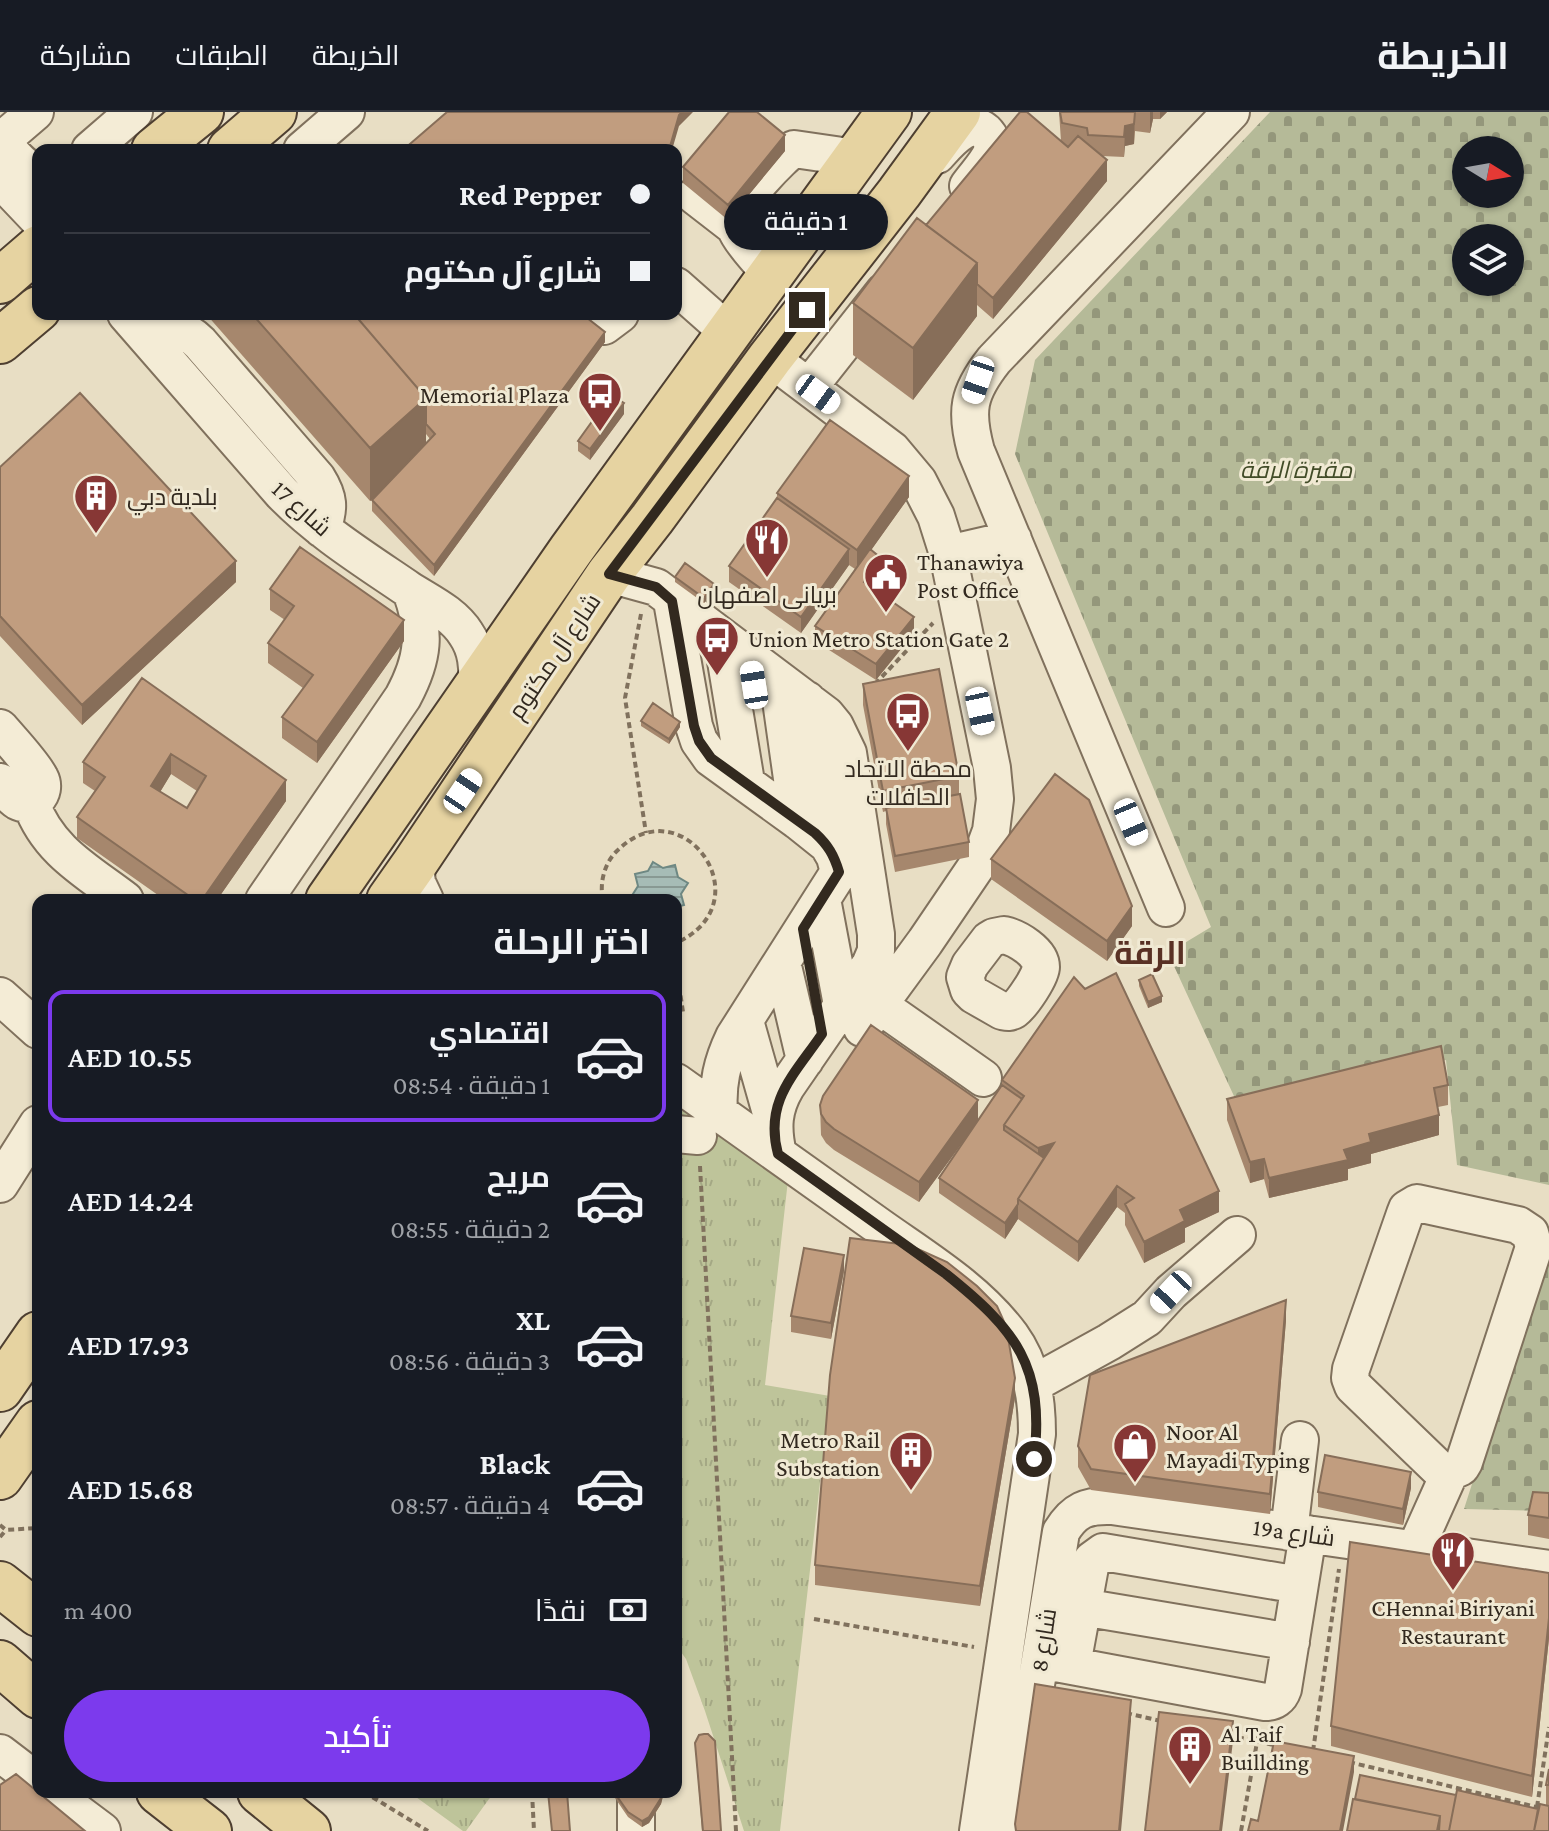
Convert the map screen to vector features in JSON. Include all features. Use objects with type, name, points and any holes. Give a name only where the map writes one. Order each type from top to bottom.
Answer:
[{"type":"main road","points":[[161,144],[201,112]]},
{"type":"main road","points":[[188,144],[225,112]]},
{"type":"main road","points":[[237,144],[274,112]]},
{"type":"main road","name":"شارع آل مكتوم","points":[[332,894],[571,550],[889,112]]},
{"type":"main road","points":[[770,358],[788,312],[808,277],[928,112]]},
{"type":"main road","name":"شارع آل مكتوم","points":[[399,894],[420,882],[609,574],[958,112]]},
{"type":"main road","points":[[0,281],[32,253]]},
{"type":"main road","points":[[0,319],[32,292]]},
{"type":"main road","points":[[0,341],[32,314]]},
{"type":"main road","points":[[571,550],[609,574]]},
{"type":"main road","points":[[0,1343],[32,1319]]},
{"type":"main road","points":[[0,1389],[32,1343]]},
{"type":"main road","points":[[0,1477],[32,1432]]},
{"type":"main road","points":[[0,1584],[32,1609]]},
{"type":"main road","points":[[0,1663],[32,1691]]},
{"type":"main road","points":[[0,1699],[32,1705]]},
{"type":"main road","points":[[167,1798],[209,1831]]},
{"type":"main road","points":[[267,1798],[308,1831]]},
{"type":"street","points":[[32,170],[22,164],[0,141],[35,112]]},
{"type":"street","points":[[97,144],[134,112]]},
{"type":"street","points":[[309,144],[346,112]]},
{"type":"street","points":[[1166,908],[976,451],[969,427],[970,403],[978,380],[994,360],[1231,112]]},
{"type":"street","points":[[899,193],[958,133],[976,127],[985,131],[991,139],[993,148],[990,158],[952,206]]},
{"type":"street","points":[[771,274],[736,231],[739,209],[776,164],[794,149],[856,158]]},
{"type":"street","points":[[0,179],[32,213]]},
{"type":"street","points":[[695,196],[735,227]]},
{"type":"street","points":[[809,387],[904,266]]},
{"type":"street","points":[[682,294],[728,332]]},
{"type":"street","name":"شارع 17","points":[[132,320],[282,493],[308,518],[452,618],[465,632],[474,649],[478,668],[477,687]]},
{"type":"street","points":[[770,358],[892,450],[918,481],[936,516],[948,554],[992,768],[995,799],[991,831],[980,861],[925,942],[837,1028],[777,1104],[776,1137]]},
{"type":"street","points":[[948,554],[1013,539]]},
{"type":"street","points":[[609,574],[713,630],[807,700],[835,726],[848,753],[837,863],[837,1028]]},
{"type":"street","points":[[268,894],[414,678],[422,634],[419,612],[411,591]]},
{"type":"street","points":[[713,630],[760,793]]},
{"type":"street","points":[[713,630],[760,793]]},
{"type":"street","points":[[713,630],[694,726],[699,741],[711,758],[760,793],[837,863]]},
{"type":"street","points":[[807,700],[837,863],[877,943],[873,958],[837,1028]]},
{"type":"street","points":[[0,728],[41,780],[41,793],[31,803],[17,801],[0,782]]},
{"type":"street","points":[[31,803],[52,842],[117,894]]},
{"type":"street","points":[[698,1127],[718,1093],[726,1054],[803,929],[837,863]]},
{"type":"street","points":[[803,929],[837,1028]]},
{"type":"street","points":[[925,942],[966,970]]},
{"type":"street","points":[[782,962],[837,1028]]},
{"type":"street","points":[[0,996],[32,1025]]},
{"type":"street","points":[[753,1008],[837,1028],[983,1078]]},
{"type":"street","points":[[753,1008],[776,1137]]},
{"type":"street","points":[[682,1094],[698,1127]]},
{"type":"street","points":[[698,1127],[776,1137],[969,1292],[1010,1335],[1024,1358],[1033,1384],[1037,1434],[978,1831]]},
{"type":"street","points":[[0,1184],[32,1133]]},
{"type":"street","points":[[1415,1550],[1450,1472],[1464,1462],[1534,1247],[1530,1233],[1518,1225],[1417,1203],[1405,1214],[1350,1378],[1353,1386],[1438,1468],[1450,1472]]},
{"type":"street","points":[[1033,1384],[1147,1318],[1171,1292],[1237,1235]]},
{"type":"street","points":[[1299,1585],[1103,1552],[1092,1560],[1082,1607],[1056,1662],[1265,1702],[1275,1701],[1282,1693],[1299,1585],[1300,1440]]},
{"type":"street","name":"19a شارع","points":[[1058,1545],[1067,1521],[1076,1513],[1100,1506],[1549,1569]]},
{"type":"street","name":"شارع 8","points":[[1012,1831],[1056,1662],[1058,1545]]},
{"type":"street","points":[[1082,1607],[1291,1642]]},
{"type":"street","points":[[0,1753],[32,1777]]},
{"type":"street","points":[[58,1798],[102,1831]]},
{"type":"street","points":[[636,1798],[636,1831]]},
{"type":"path","points":[[835,726],[957,598]]},
{"type":"path","points":[[646,833],[625,698],[642,610],[713,630]]},
{"type":"path","points":[[602,894],[604,872],[613,854],[627,841],[646,833],[666,831],[684,837],[700,849],[711,865],[716,885],[714,905],[705,922],[682,940]]},
{"type":"path","points":[[698,1127],[736,1831]]},
{"type":"path","points":[[0,1525],[6,1530],[32,1528]]},
{"type":"path","points":[[0,1537],[6,1530]]},
{"type":"path","points":[[1312,1753],[1343,1539]]},
{"type":"path","points":[[1241,1831],[1265,1702]]},
{"type":"path","points":[[1537,1807],[1549,1727]]},
{"type":"path","points":[[374,1798],[428,1831]]},
{"type":"path","points":[[532,1798],[534,1831]]},
{"type":"green space","name":"مقبرة الرقة","points":[[1270,112],[1549,112],[1549,1185],[1457,1165],[1446,1060],[1239,1107],[1168,953],[1211,927],[1015,454],[1035,360]]},
{"type":"green space","points":[[682,1107],[788,1180],[765,1385],[830,1396],[780,1831],[744,1831],[682,1653]]},
{"type":"green space","points":[[1549,1243],[1549,1511],[1464,1509]]},
{"type":"green space","points":[[417,1798],[490,1798],[463,1831]]},
{"type":"water","points":[[653,862],[663,868],[675,865],[678,877],[688,883],[681,894],[633,894],[638,886],[635,874],[648,871]]},
{"type":"building","points":[[447,112],[682,112],[671,144],[410,144]]},
{"type":"building","points":[[729,112],[757,112],[785,135],[728,205],[683,167]]},
{"type":"building","points":[[1020,112],[1027,112],[1068,147],[1078,136],[1107,160],[993,298],[977,284],[977,263],[926,225]]},
{"type":"building","points":[[1060,112],[1135,112],[1134,124],[1125,126],[1124,137],[1088,135],[1087,128],[1062,123]]},
{"type":"building","points":[[917,218],[977,263],[913,348],[853,303]]},
{"type":"building","points":[[257,320],[359,320],[426,398],[370,448]]},
{"type":"building","points":[[359,320],[590,320],[605,332],[434,565],[372,500],[435,434],[426,424],[426,398]]},
{"type":"building","name":"بلدية دبي","points":[[80,393],[236,561],[82,705],[0,616],[0,467]]},
{"type":"building","points":[[611,395],[624,403],[590,449],[578,441]]},
{"type":"building","points":[[830,420],[909,476],[857,550],[777,493]]},
{"type":"building","points":[[777,498],[849,549],[801,617],[729,566]]},
{"type":"building","points":[[300,547],[404,620],[317,742],[282,717],[313,675],[268,643],[294,606],[270,589]]},
{"type":"building","points":[[870,549],[881,558],[864,582],[914,617],[876,664],[815,626]]},
{"type":"building","points":[[685,563],[714,584],[704,598],[675,577]]},
{"type":"building","points":[[939,669],[959,776],[883,791],[863,684]]},
{"type":"building","points":[[142,678],[286,780],[206,894],[186,894],[77,817],[105,777],[83,762]],"holes":[[[171,754],[206,776],[187,808],[151,786]]]},
{"type":"building","points":[[653,703],[680,722],[669,739],[641,721]]},
{"type":"building","points":[[1055,774],[1089,800],[1132,906],[1107,941],[991,859]]},
{"type":"building","points":[[960,794],[969,842],[895,856],[886,808]]},
{"type":"building","points":[[1116,973],[1219,1191],[1180,1210],[1185,1221],[1144,1242],[1125,1204],[1134,1198],[1117,1186],[1078,1242],[1018,1199],[1054,1143],[1038,1148],[1004,1125],[1024,1096],[1002,1080],[1074,977],[1085,989]]},
{"type":"building","points":[[1152,974],[1162,996],[1148,1002],[1139,980]]},
{"type":"building","points":[[871,1025],[978,1100],[919,1182],[834,1129],[821,1114],[823,1096]]},
{"type":"building","points":[[1441,1046],[1448,1085],[1434,1088],[1439,1115],[1369,1134],[1371,1142],[1344,1150],[1348,1160],[1269,1178],[1264,1159],[1250,1162],[1227,1099]]},
{"type":"building","points":[[1002,1085],[1022,1099],[1004,1125],[1004,1130],[1044,1158],[1005,1223],[939,1178]]},
{"type":"building","name":"Metro Rail Substation","points":[[850,1238],[909,1245],[947,1262],[997,1306],[1006,1326],[1015,1378],[980,1586],[815,1565],[830,1375]]},
{"type":"building","points":[[804,1248],[844,1255],[831,1323],[791,1316]]},
{"type":"building","points":[[1286,1300],[1270,1494],[1091,1469],[1078,1446],[1090,1375]]},
{"type":"building","points":[[1325,1455],[1411,1472],[1403,1509],[1318,1492]]},
{"type":"building","points":[[1533,1492],[1549,1493],[1549,1518],[1528,1515]]},
{"type":"building","points":[[1350,1542],[1549,1573],[1549,1618],[1532,1776],[1331,1726]]},
{"type":"building","points":[[1035,1684],[1131,1700],[1119,1831],[1016,1831]]},
{"type":"building","name":"Al Taif Buillding","points":[[1159,1712],[1233,1721],[1220,1831],[1145,1831]]},
{"type":"building","points":[[708,1734],[715,1741],[721,1831],[703,1831],[695,1743],[699,1735]]},
{"type":"building","points":[[1274,1741],[1354,1756],[1340,1831],[1248,1831],[1251,1819],[1258,1821]]},
{"type":"building","points":[[16,1774],[32,1787],[32,1798],[45,1798],[85,1831],[0,1831],[0,1785]]},
{"type":"building","points":[[1360,1775],[1456,1795],[1449,1831],[1439,1831],[1440,1816],[1355,1799]]},
{"type":"building","points":[[1457,1790],[1538,1809],[1534,1831],[1449,1831]]},
{"type":"building","points":[[549,1798],[567,1798],[570,1831],[552,1831]]},
{"type":"building","points":[[618,1798],[661,1798],[649,1817],[642,1821],[628,1812]]},
{"type":"building","points":[[1353,1799],[1440,1816],[1437,1831],[1347,1831]]},
{"type":"building","points":[[1540,1804],[1549,1806],[1549,1831],[1534,1831]]},
{"type":"place","name":"Memorial Plaza","points":[[600,433]]},
{"type":"place","name":"بلدية دبي","points":[[96,535]]},
{"type":"place","name":"بریانی اصفهان","points":[[767,579]]},
{"type":"place","name":"Thanawiya Post Office","points":[[886,614]]},
{"type":"place","name":"Union Metro Station Gate 2","points":[[717,677]]},
{"type":"place","name":"محطة الاتحاد الحافلات","points":[[908,753]]},
{"type":"place","name":"Noor Al Mayadi Typing","points":[[1135,1484]]},
{"type":"place","name":"Metro Rail Substation","points":[[911,1492]]},
{"type":"place","name":"CHennai Biriyani Restaurant","points":[[1453,1592]]},
{"type":"place","name":"Al Taif Buillding","points":[[1190,1786]]},
{"type":"district","name":"الرقة","points":[[1150,953]]},
{"type":"route","points":[[807,310],[609,574],[656,587],[672,601],[694,726],[699,741],[711,758],[815,833],[835,857],[839,872],[803,929],[822,1034],[777,1104],[773,1120],[778,1154],[946,1274],[969,1292],[1010,1335],[1024,1358],[1033,1384],[1037,1409],[1034,1459]]}]
